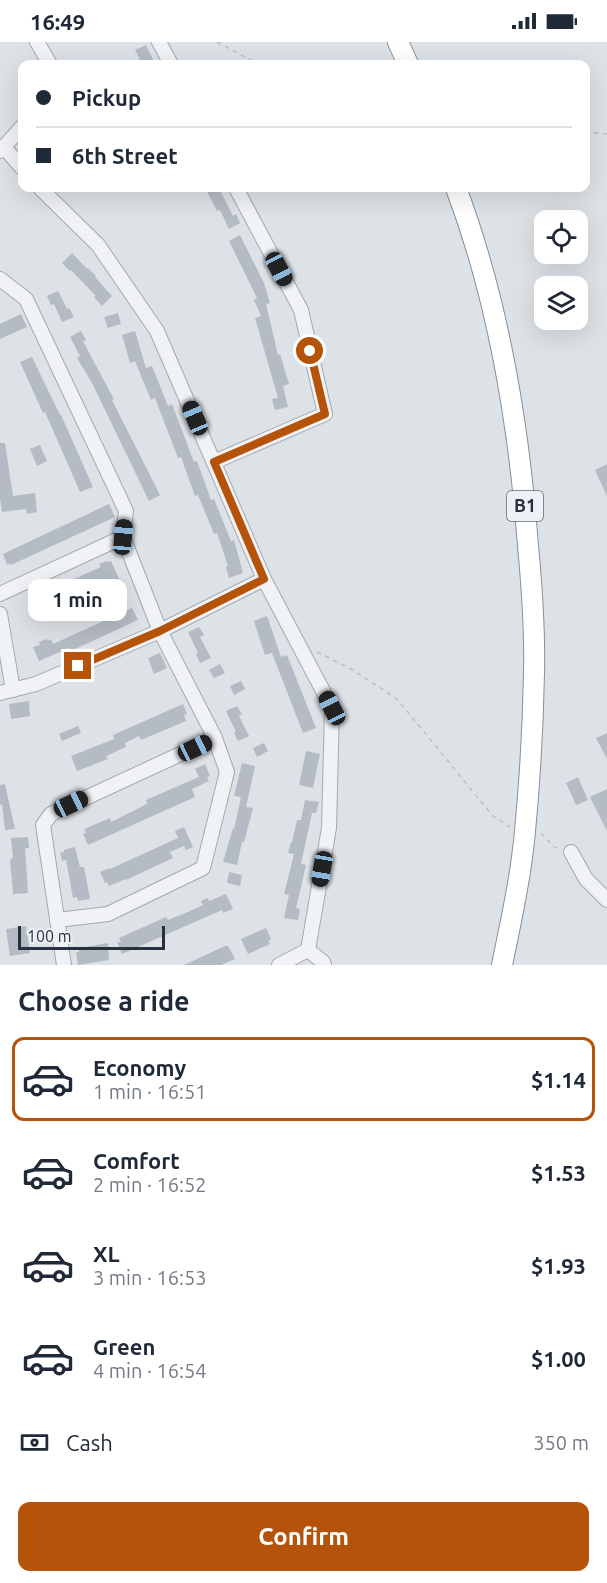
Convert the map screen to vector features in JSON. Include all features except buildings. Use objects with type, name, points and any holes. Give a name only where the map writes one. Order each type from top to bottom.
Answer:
[{"type":"highway","points":[[398,42],[406,60]]},
{"type":"highway","name":"B1","points":[[457,192],[492,304],[509,388],[526,514],[534,626],[534,672],[525,832],[502,965]]},
{"type":"street","points":[[37,42],[48,60]]},
{"type":"street","points":[[159,42],[169,60]]},
{"type":"street","points":[[18,131],[2,149],[18,164]]},
{"type":"street","points":[[44,192],[98,245],[157,331],[264,579],[332,708],[329,828],[308,950]]},
{"type":"street","points":[[214,462],[325,414],[301,310],[238,192]]},
{"type":"street","points":[[0,279],[26,299],[126,511],[123,537],[160,631],[215,738],[227,772],[203,868],[108,914],[57,920]]},
{"type":"street","points":[[0,594],[123,537]]},
{"type":"street","points":[[0,614],[7,692],[36,684],[160,631],[264,579]]},
{"type":"street","points":[[64,965],[43,825],[51,814],[215,738]]},
{"type":"street","points":[[571,852],[586,879],[607,900]]},
{"type":"street","points":[[279,965],[308,950]]},
{"type":"street","points":[[308,950],[324,965]]},
{"type":"path","points":[[217,42],[251,60]]},
{"type":"path","points":[[590,132],[607,134]]},
{"type":"path","points":[[297,642],[353,670],[397,699],[493,816],[505,825],[525,832],[542,833],[553,846],[571,852]]},
{"type":"route","points":[[78,666],[160,631],[264,579],[214,462],[325,414],[310,351]]}]
